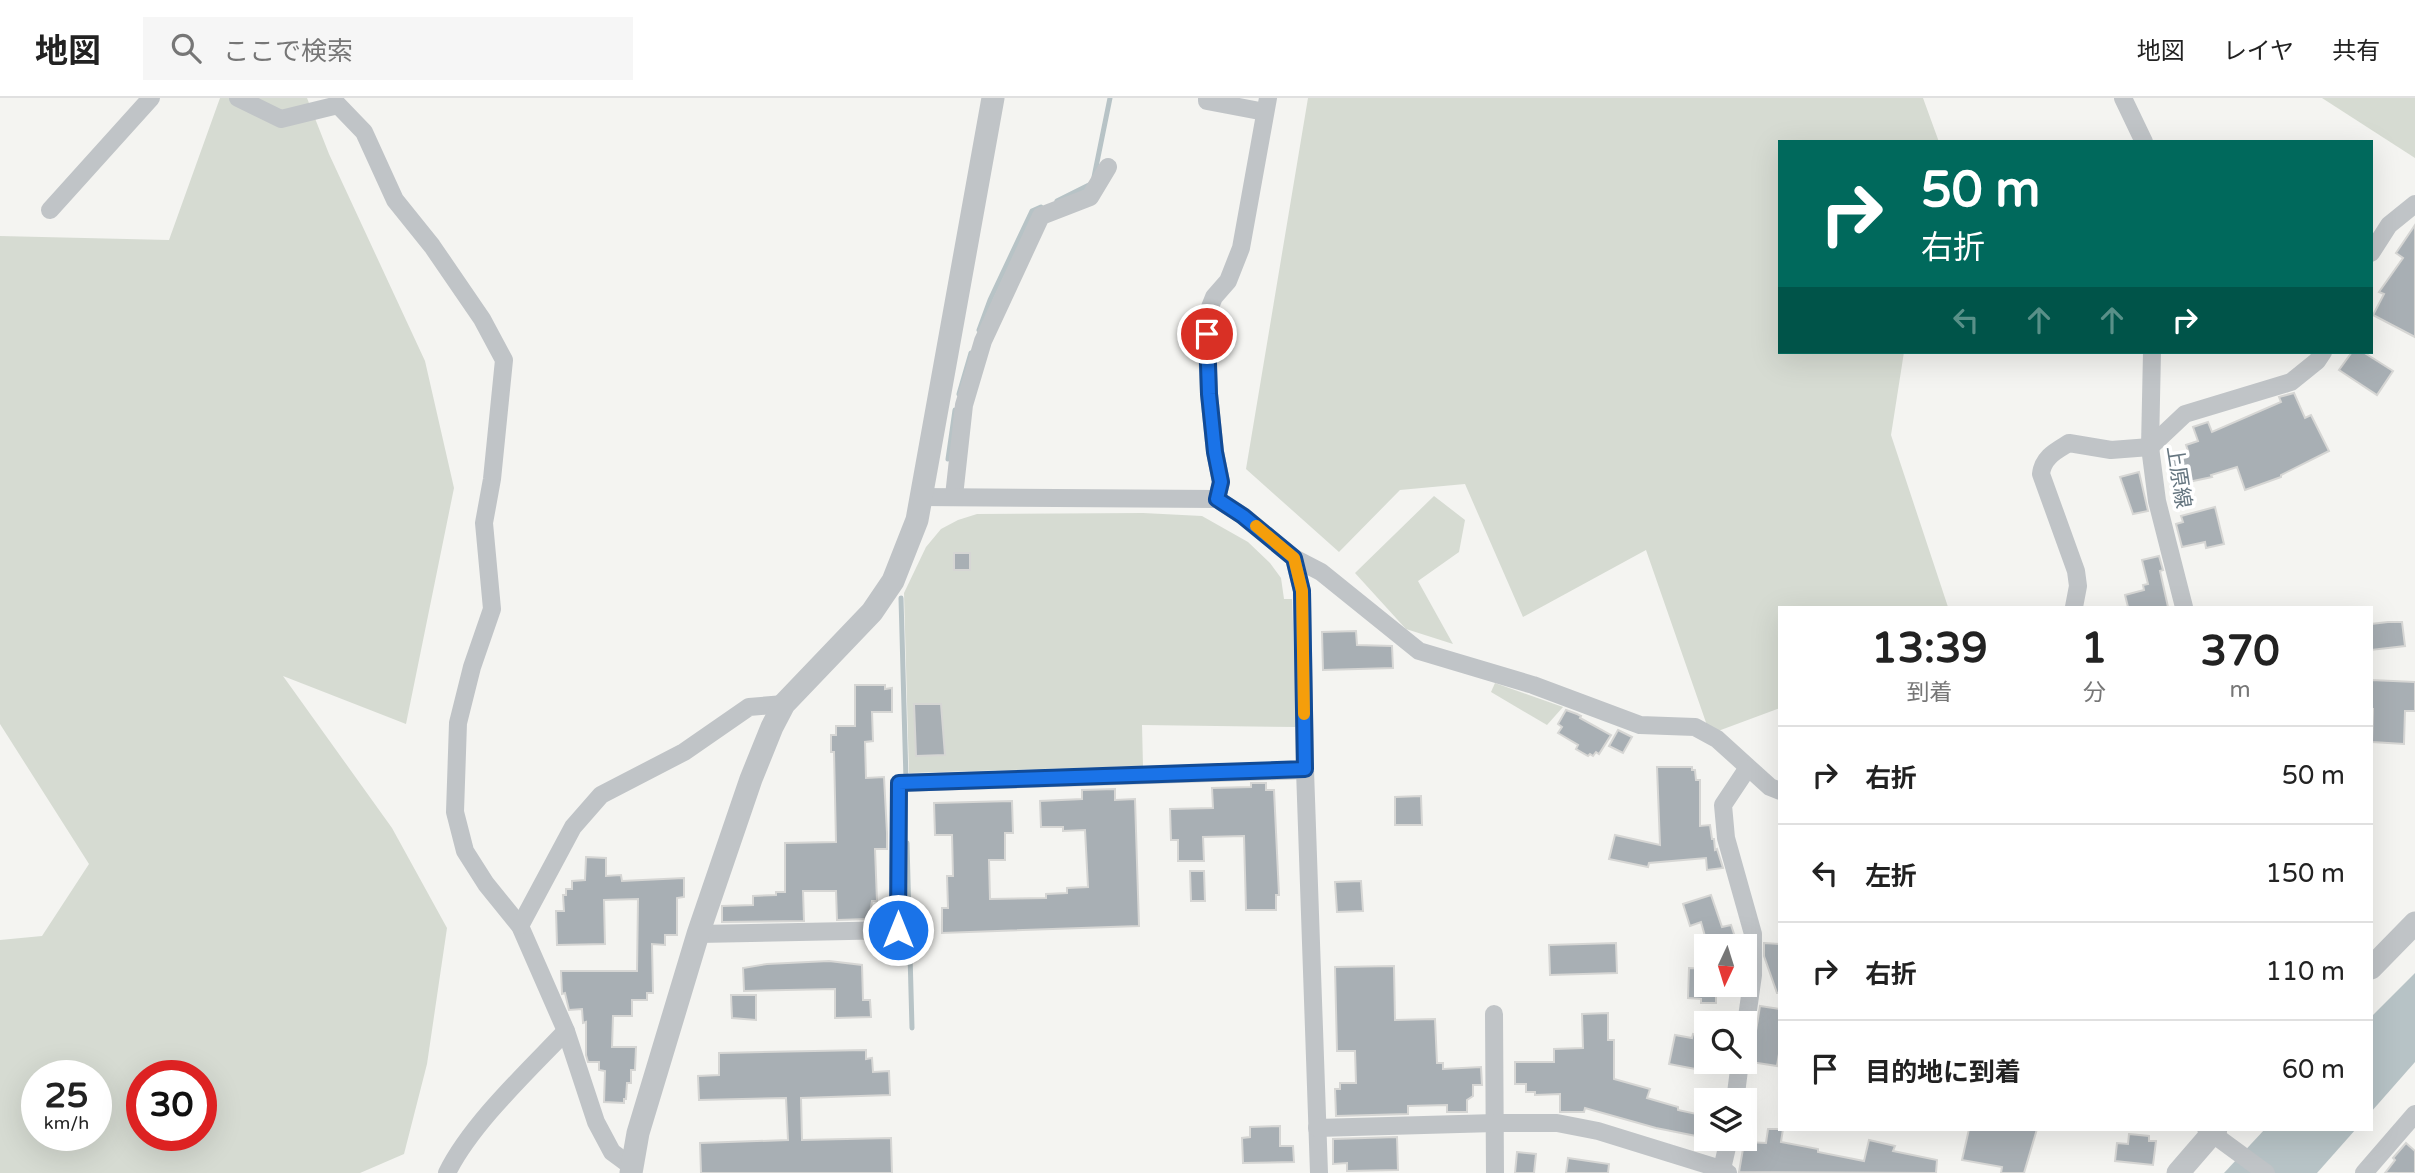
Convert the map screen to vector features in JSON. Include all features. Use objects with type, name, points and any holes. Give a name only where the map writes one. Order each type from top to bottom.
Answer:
[{"type":"street","points":[[50,210],[151,98]]},
{"type":"street","points":[[238,98],[281,119],[338,105],[363,132],[396,200],[432,246],[482,319],[504,360],[492,479],[484,523],[492,609],[472,667],[458,723],[455,812],[465,851],[486,884],[520,926],[566,1031],[596,1122],[612,1152],[631,1169]]},
{"type":"street","points":[[631,1169],[638,1133],[698,934],[751,779],[772,727],[784,704],[872,612],[893,581],[917,520],[993,98]]},
{"type":"street","points":[[1207,98],[1207,101],[1267,105],[1241,248],[1228,281],[1214,297],[1206,317],[1209,394],[1221,482],[1217,499]]},
{"type":"street","points":[[2123,98],[2143,140]]},
{"type":"street","points":[[954,496],[964,405],[983,341],[1041,216],[1090,198],[1108,167]]},
{"type":"street","points":[[2373,250],[2389,225],[2415,204]]},
{"type":"street","name":"上原線","points":[[2152,354],[2150,447],[2157,501],[2185,606]]},
{"type":"street","points":[[2074,606],[2078,586],[2076,571],[2041,474],[2042,466],[2053,453],[2069,443],[2111,450],[2150,447],[2185,414],[2291,382],[2322,354]]},
{"type":"street","points":[[920,497],[1217,499],[1243,516],[1294,558],[1321,572],[1419,651],[1533,685],[1640,724],[1695,727],[1717,739],[1747,769],[1770,787],[1778,789]]},
{"type":"street","points":[[1294,558],[1302,591],[1305,769],[1319,1173]]},
{"type":"street","points":[[520,926],[573,827],[601,795],[684,752],[749,706],[784,704]]},
{"type":"street","points":[[698,934],[898,930],[899,783],[1305,769]]},
{"type":"street","points":[[1747,769],[1723,805],[1726,838],[1753,934],[1753,975],[1748,1011]]},
{"type":"street","points":[[2373,966],[2415,923]]},
{"type":"street","points":[[1493,1014],[1495,1173]]},
{"type":"street","points":[[447,1173],[455,1157],[503,1096],[566,1031]]},
{"type":"street","points":[[2364,1173],[2415,1114]]},
{"type":"street","points":[[1317,1128],[1557,1123],[1598,1131],[1723,1172],[1727,1151]]},
{"type":"street","points":[[2178,1173],[2214,1133],[2266,1173]]},
{"type":"shaded area","points":[[220,98],[307,98],[329,154],[425,361],[454,488],[406,724],[283,676],[392,828],[447,928],[427,1064],[404,1154],[360,1173],[0,1173],[0,940],[42,936],[89,864],[0,724],[0,236],[169,240]]},
{"type":"shaded area","points":[[1308,98],[1923,98],[1938,140],[1778,140],[1778,354],[1904,354],[1891,435],[1948,606],[1778,606],[1778,709],[1710,734],[1646,550],[1523,617],[1465,484],[1400,490],[1339,552],[1246,469]]},
{"type":"shaded area","points":[[2322,98],[2415,98],[2415,158]]},
{"type":"shaded area","points":[[1434,496],[1465,520],[1459,552],[1418,581],[1453,644],[1406,629],[1355,573]]},
{"type":"shaded area","points":[[1143,513],[1202,516],[1248,542],[1281,578],[1284,599],[1292,599],[1297,727],[1142,725],[1143,766],[909,773],[904,593],[926,547],[941,529],[977,514]]},
{"type":"shaded area","points":[[1495,683],[1563,707],[1547,725],[1491,692]]},
{"type":"shaded area","points":[[2415,973],[2415,1062],[2373,1110],[2373,1015]]},
{"type":"shaded area","points":[[2263,1131],[2354,1131],[2317,1173],[2224,1173]]},
{"type":"building","points":[[2415,225],[2415,337],[2373,315],[2384,294],[2379,292],[2403,258],[2396,253]]},
{"type":"building","points":[[2351,354],[2366,354],[2393,371],[2377,395],[2339,370]]},
{"type":"building","points":[[2294,393],[2305,418],[2311,415],[2329,451],[2281,477],[2245,490],[2237,467],[2211,475],[2212,477],[2179,484],[2170,457],[2188,451],[2186,445],[2198,441],[2193,427],[2208,422],[2212,432],[2281,402],[2279,397]]},
{"type":"building","points":[[2139,472],[2148,511],[2133,514],[2120,477]]},
{"type":"building","points":[[2215,507],[2224,544],[2206,548],[2205,542],[2182,547],[2176,524],[2183,522],[2181,516]]},
{"type":"building","points":[[954,553],[970,553],[970,570],[954,570]]},
{"type":"building","points":[[2159,556],[2168,606],[2128,606],[2125,595],[2144,590],[2143,585],[2148,584],[2142,560]]},
{"type":"building","points":[[2402,622],[2405,646],[2373,650],[2373,624]]},
{"type":"building","points":[[1356,631],[1357,645],[1392,646],[1393,668],[1323,670],[1322,632]]},
{"type":"building","points":[[2373,680],[2415,682],[2415,711],[2405,711],[2404,744],[2373,742]]},
{"type":"building","points":[[855,685],[885,685],[885,689],[892,688],[892,712],[872,712],[873,741],[865,742],[866,778],[884,777],[887,833],[887,849],[875,849],[877,901],[872,901],[869,919],[837,920],[836,891],[803,891],[804,921],[722,922],[722,906],[753,905],[753,896],[785,892],[785,843],[836,842],[834,752],[831,752],[831,735],[836,735],[836,726],[855,726]]},
{"type":"building","points":[[914,704],[941,704],[945,755],[916,756]]},
{"type":"building","points":[[1566,710],[1611,735],[1599,754],[1596,752],[1593,756],[1588,756],[1576,749],[1578,745],[1558,733],[1562,727],[1558,724]]},
{"type":"building","points":[[1618,730],[1632,737],[1623,753],[1609,746]]},
{"type":"building","points":[[1657,767],[1692,767],[1692,770],[1695,770],[1696,780],[1700,780],[1700,826],[1710,825],[1715,850],[1717,849],[1723,868],[1707,870],[1706,858],[1649,863],[1648,867],[1609,859],[1615,835],[1660,845]]},
{"type":"building","points":[[1251,783],[1266,783],[1266,790],[1274,790],[1279,895],[1276,895],[1276,910],[1246,910],[1244,836],[1203,837],[1204,861],[1178,861],[1178,840],[1171,840],[1170,809],[1213,808],[1212,788],[1251,787]]},
{"type":"building","points":[[1115,789],[1115,800],[1135,799],[1139,926],[942,933],[942,908],[948,908],[947,876],[953,876],[952,835],[935,835],[934,803],[1012,801],[1013,833],[1005,833],[1005,860],[989,860],[990,899],[1046,898],[1046,894],[1067,893],[1067,888],[1088,887],[1085,830],[1063,831],[1063,827],[1041,827],[1040,801],[1082,799],[1082,790]]},
{"type":"building","points":[[1421,796],[1422,825],[1395,825],[1395,797]]},
{"type":"building","points":[[586,857],[606,858],[606,876],[621,875],[622,881],[684,878],[684,897],[677,898],[677,935],[665,935],[665,945],[652,944],[653,993],[647,993],[647,1000],[632,1000],[632,1016],[613,1016],[612,1047],[636,1047],[635,1070],[631,1070],[631,1083],[627,1083],[624,1103],[604,1102],[605,1071],[599,1070],[599,1062],[588,1062],[586,1022],[583,1023],[582,1009],[569,1010],[565,993],[562,994],[561,971],[637,971],[638,899],[604,900],[605,944],[557,945],[556,911],[564,911],[563,895],[566,895],[566,889],[572,889],[572,881],[585,880]]},
{"type":"building","points":[[1190,871],[1204,871],[1205,901],[1191,901]]},
{"type":"building","points":[[1361,881],[1363,911],[1337,912],[1335,882]]},
{"type":"building","points":[[1711,895],[1722,927],[1731,925],[1734,934],[1704,934],[1701,922],[1690,926],[1683,904]]},
{"type":"building","points":[[1616,943],[1617,973],[1550,975],[1549,945]]},
{"type":"building","points":[[1764,943],[1778,944],[1778,993],[1777,993],[1764,956]]},
{"type":"building","points":[[829,961],[862,965],[863,1000],[870,1000],[871,1017],[835,1018],[835,989],[744,991],[743,968]]},
{"type":"building","points":[[1394,966],[1395,1020],[1435,1019],[1437,1063],[1443,1063],[1443,1069],[1481,1067],[1482,1085],[1473,1085],[1473,1096],[1467,1100],[1467,1112],[1447,1112],[1447,1105],[1408,1106],[1408,1114],[1336,1116],[1335,1089],[1340,1089],[1340,1083],[1356,1083],[1355,1051],[1337,1051],[1335,967]]},
{"type":"building","points":[[1689,968],[1694,968],[1694,998],[1716,998],[1716,1003],[1701,1003],[1701,999],[1688,998]]},
{"type":"building","points":[[731,995],[756,995],[756,1020],[732,1018]]},
{"type":"building","points":[[1760,1006],[1778,1009],[1777,1066],[1757,1063]]},
{"type":"building","points":[[1608,1013],[1608,1040],[1614,1040],[1614,1079],[1650,1089],[1647,1098],[1694,1113],[1694,1136],[1585,1108],[1584,1112],[1560,1112],[1560,1094],[1535,1095],[1535,1092],[1526,1092],[1526,1084],[1515,1084],[1515,1062],[1554,1062],[1554,1049],[1583,1048],[1582,1014]]},
{"type":"building","points":[[1694,1034],[1694,1069],[1669,1064],[1675,1035],[1692,1038]]},
{"type":"building","points":[[866,1050],[866,1059],[872,1058],[873,1072],[889,1071],[890,1095],[801,1098],[802,1140],[891,1138],[892,1173],[701,1173],[700,1143],[788,1140],[786,1098],[699,1100],[698,1076],[719,1075],[719,1053]]},
{"type":"building","points":[[1280,1126],[1280,1146],[1293,1146],[1294,1162],[1243,1163],[1242,1138],[1250,1137],[1250,1127]]},
{"type":"building","points":[[1768,1129],[1778,1129],[1783,1131],[1781,1142],[1864,1161],[1869,1140],[1895,1146],[1893,1151],[1937,1160],[1936,1173],[1739,1172],[1743,1151],[1757,1151],[1757,1143],[1766,1143]]},
{"type":"building","points":[[1969,1131],[2036,1131],[2024,1173],[2001,1173],[2002,1167],[1962,1160]]},
{"type":"building","points":[[2129,1134],[2149,1136],[2149,1141],[2156,1141],[2153,1165],[2115,1161],[2117,1143],[2128,1144]]},
{"type":"building","points":[[1397,1137],[1398,1170],[1347,1171],[1347,1163],[1333,1164],[1333,1139]]},
{"type":"building","points":[[2406,1143],[2415,1151],[2415,1173],[2385,1173],[2395,1160],[2393,1158]]},
{"type":"building","points":[[1517,1152],[1536,1154],[1534,1173],[1515,1173]]},
{"type":"building","points":[[1568,1158],[1609,1164],[1608,1173],[1566,1173]]},
{"type":"waterway","points":[[1094,177],[1110,98]]},
{"type":"waterway","points":[[1057,201],[1089,185]]},
{"type":"waterway","points":[[979,330],[990,300],[1032,211],[1041,207]]},
{"type":"waterway","points":[[959,394],[971,353]]},
{"type":"waterway","points":[[948,459],[955,410]]},
{"type":"waterway","points":[[901,598],[906,780]]},
{"type":"waterway","points":[[907,843],[912,1028]]},
{"type":"slow traffic","points":[[1256,526],[1294,558],[1302,591],[1304,714]]},
{"type":"route","points":[[898,930],[899,783],[1305,769],[1302,591],[1294,558],[1243,516],[1217,499],[1221,482],[1209,394],[1207,334]]}]
